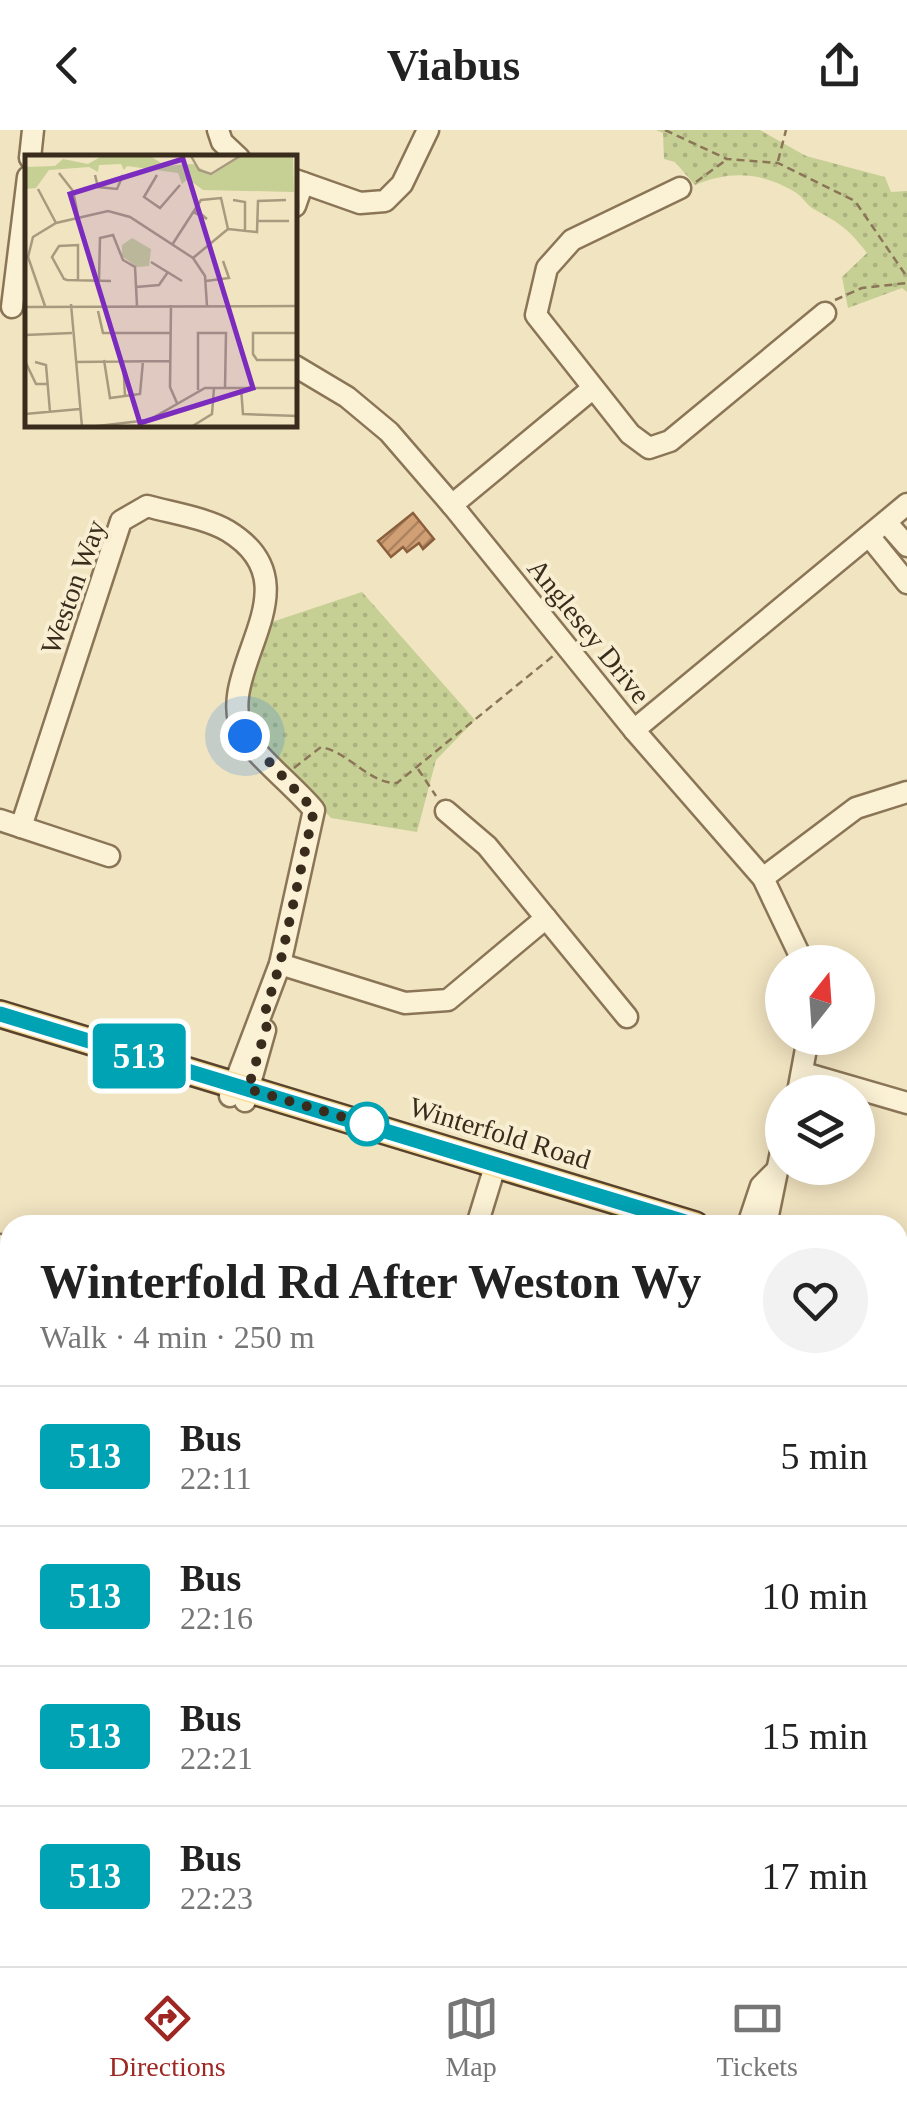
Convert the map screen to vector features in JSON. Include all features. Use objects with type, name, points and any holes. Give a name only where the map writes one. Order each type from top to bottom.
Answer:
[{"type":"main road","name":"Winterfold Road","points":[[0,1014],[239,1092],[659,1215]]},
{"type":"main road","name":"Winterfold Road","points":[[0,1026],[239,1092]]},
{"type":"main road","name":"Winterfold Road","points":[[494,1169],[622,1215]]},
{"type":"street","points":[[30,155],[33,130]]},
{"type":"street","points":[[218,130],[222,142],[235,155]]},
{"type":"street","points":[[299,181],[360,204],[384,201],[402,184],[428,130]]},
{"type":"street","points":[[680,188],[572,240],[547,268],[536,315],[630,434],[650,448],[670,441],[825,313]]},
{"type":"street","points":[[13,307],[25,203]]},
{"type":"street","name":"Anglesey Drive","points":[[298,368],[347,397],[389,432],[452,505],[634,730],[764,878],[795,945]]},
{"type":"street","points":[[452,505],[592,389]]},
{"type":"street","points":[[634,730],[907,504]]},
{"type":"street","name":"Weston Way","points":[[22,827],[121,521],[147,506],[227,530],[255,556],[268,600],[237,698],[245,736],[314,810],[280,964],[266,1009],[256,1021],[239,1092]]},
{"type":"street","points":[[886,522],[907,546]]},
{"type":"street","points":[[868,536],[907,583]]},
{"type":"street","points":[[764,878],[856,808],[907,792]]},
{"type":"street","points":[[446,811],[487,846],[627,1017]]},
{"type":"street","points":[[0,820],[108,856]]},
{"type":"street","points":[[280,964],[405,1003],[448,1000],[546,918]]},
{"type":"street","points":[[875,1097],[907,1103]]},
{"type":"street","points":[[480,1215],[494,1169]]},
{"type":"street","points":[[751,1215],[765,1182]]},
{"type":"street","points":[[769,1215],[776,1185]]},
{"type":"path","points":[[665,130],[727,159],[778,163],[854,201],[907,277]]},
{"type":"path","points":[[778,163],[786,130]]},
{"type":"path","points":[[680,188],[727,159]]},
{"type":"path","points":[[825,313],[837,298],[862,288],[907,284]]},
{"type":"path","points":[[286,776],[321,747],[333,749],[386,783],[397,783],[564,643]]},
{"type":"path","points":[[418,768],[446,811]]},
{"type":"green space","points":[[656,130],[760,130],[806,156],[885,177],[891,192],[907,191],[907,292],[902,288],[848,308],[842,277],[867,253],[848,231],[795,192],[770,180],[733,175],[695,185],[675,162],[664,159],[663,133]]},
{"type":"green space","points":[[362,592],[475,720],[436,760],[417,832],[331,818],[253,733],[245,700],[269,623]]},
{"type":"building","points":[[413,513],[434,539],[423,549],[419,543],[407,552],[403,547],[391,557],[378,541]]},
{"type":"bus line","name":"513","points":[[0,1014],[663,1215]]},
{"type":"route","points":[[245,736],[314,810],[280,964],[266,1009],[267,1025],[248,1089],[367,1124]]}]
